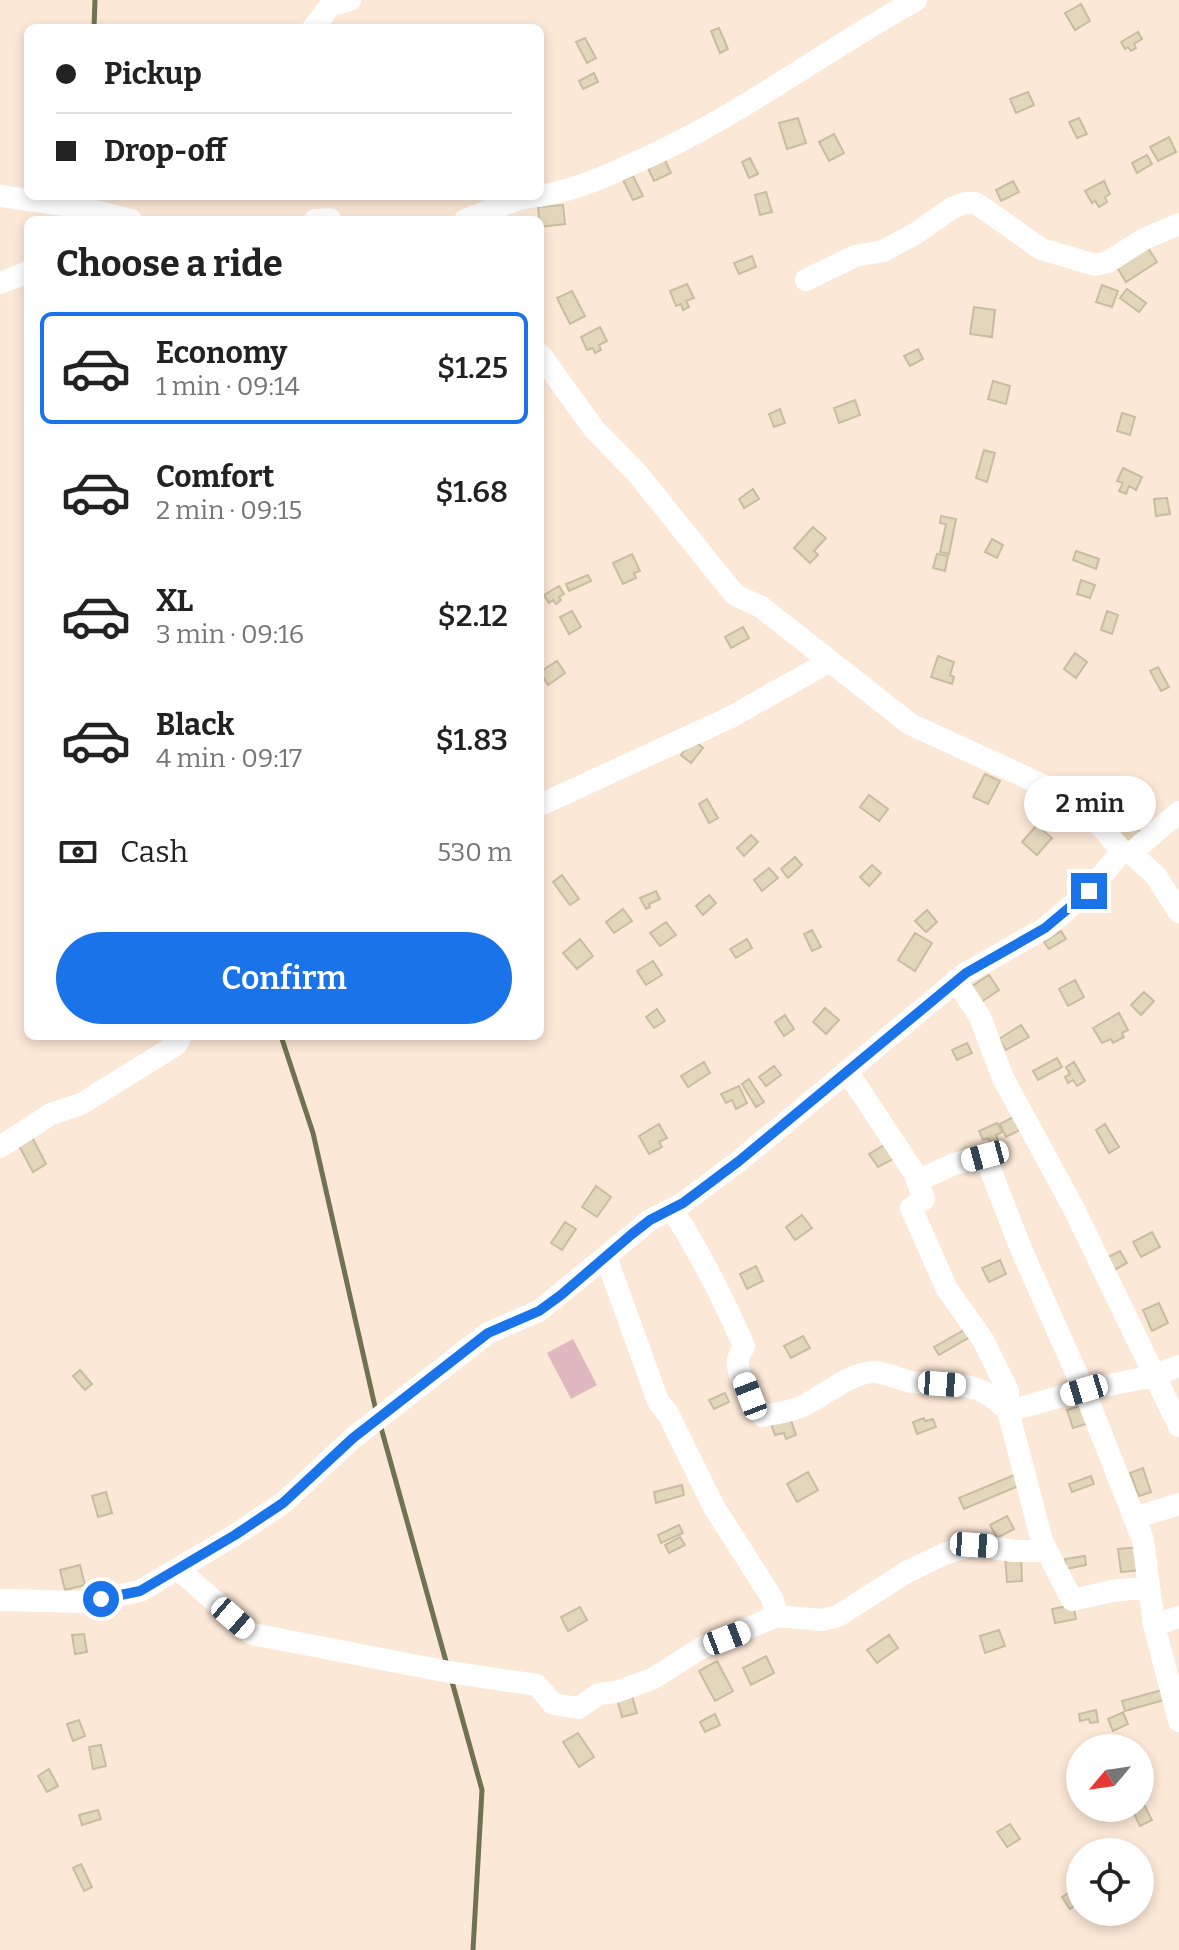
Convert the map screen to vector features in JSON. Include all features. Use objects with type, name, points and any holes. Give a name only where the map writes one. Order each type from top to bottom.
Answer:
[{"type":"street","points":[[316,24],[330,6],[350,0]]},
{"type":"street","points":[[544,195],[595,181],[687,140],[875,10],[916,0]]},
{"type":"street","points":[[0,196],[24,199]]},
{"type":"street","points":[[28,200],[114,216]]},
{"type":"street","points":[[475,216],[516,200]]},
{"type":"street","points":[[806,280],[855,256],[883,251],[965,203],[975,203],[1041,249],[1095,265],[1108,262],[1144,239],[1179,224]]},
{"type":"street","points":[[0,283],[24,274]]},
{"type":"street","points":[[544,360],[594,429],[636,472],[735,595],[761,607],[910,724],[1049,788],[1093,817],[1126,852],[1156,876],[1179,912]]},
{"type":"street","points":[[544,803],[731,717],[830,661]]},
{"type":"street","points":[[0,1600],[59,1602],[107,1598],[140,1591],[283,1503],[353,1438],[488,1333],[539,1311],[650,1220],[672,1209],[739,1161],[956,980],[1045,928],[1089,891],[1126,852],[1179,812]]},
{"type":"street","points":[[956,980],[980,1017],[1003,1078],[1074,1209],[1179,1426]]},
{"type":"street","points":[[0,1147],[51,1114],[81,1104],[176,1045],[179,1040]]},
{"type":"street","points":[[847,1071],[917,1181],[924,1199],[911,1208],[947,1289],[983,1340],[1008,1391],[1008,1411],[1040,1534],[1072,1600],[1148,1587]]},
{"type":"street","points":[[917,1181],[954,1164],[985,1156],[1021,1249],[1084,1390],[1143,1540],[1154,1625],[1179,1721]]},
{"type":"street","points":[[672,1209],[711,1272],[727,1307],[744,1346],[738,1358],[741,1372],[750,1396],[763,1416],[803,1406],[843,1383],[871,1372],[896,1376],[907,1382],[981,1389],[994,1395],[1008,1411]]},
{"type":"street","points":[[606,1257],[658,1401],[668,1414],[714,1507],[772,1598],[777,1616]]},
{"type":"street","points":[[1008,1411],[1084,1390],[1154,1376],[1179,1366]]},
{"type":"street","points":[[1134,1518],[1179,1504]]},
{"type":"street","points":[[178,1569],[252,1634],[449,1672],[537,1685],[553,1704],[578,1708],[599,1694],[616,1692],[652,1679],[703,1647],[777,1616],[821,1620],[838,1616],[905,1573],[944,1554],[974,1545],[1014,1551],[1047,1551]]},
{"type":"street","points":[[1154,1625],[1179,1617]]},
{"type":"shaded area","points":[[573,1339],[597,1385],[571,1399],[547,1353]]},
{"type":"building","points":[[1081,4],[1090,21],[1075,30],[1065,13]]},
{"type":"building","points":[[719,28],[728,49],[720,53],[711,31]]},
{"type":"building","points":[[1138,32],[1142,39],[1134,44],[1136,48],[1131,51],[1128,47],[1125,49],[1121,42]]},
{"type":"building","points":[[585,38],[596,58],[587,63],[576,42]]},
{"type":"building","points":[[594,73],[598,82],[583,89],[579,81]]},
{"type":"building","points":[[1028,92],[1034,105],[1016,113],[1010,99]]},
{"type":"building","points":[[798,118],[806,143],[787,149],[779,123]]},
{"type":"building","points":[[1079,118],[1087,134],[1077,138],[1069,122]]},
{"type":"building","points":[[834,134],[844,153],[829,161],[819,142]]},
{"type":"building","points":[[1169,137],[1176,152],[1158,161],[1150,147]]},
{"type":"building","points":[[1147,155],[1152,164],[1137,173],[1132,163]]},
{"type":"building","points":[[664,158],[671,173],[654,181],[647,166]]},
{"type":"building","points":[[750,158],[758,174],[749,178],[742,162]]},
{"type":"building","points":[[633,176],[643,196],[633,200],[623,180]]},
{"type":"building","points":[[1013,181],[1019,192],[1001,201],[996,190]]},
{"type":"building","points":[[1104,181],[1110,194],[1105,197],[1107,202],[1099,207],[1095,201],[1092,203],[1085,191]]},
{"type":"building","points":[[766,192],[772,212],[760,215],[755,195]]},
{"type":"building","points":[[563,205],[565,224],[544,227],[544,216],[539,216],[538,207]]},
{"type":"building","points":[[1146,245],[1157,262],[1126,282],[1115,264]]},
{"type":"building","points":[[752,256],[756,267],[739,274],[734,263]]},
{"type":"building","points":[[687,284],[694,298],[686,301],[689,307],[683,310],[681,304],[676,306],[670,291]]},
{"type":"building","points":[[1102,285],[1118,291],[1112,307],[1096,302]]},
{"type":"building","points":[[1127,289],[1146,303],[1139,312],[1120,298]]},
{"type":"building","points":[[572,291],[585,316],[570,324],[557,298]]},
{"type":"building","points":[[974,307],[995,310],[992,337],[970,334]]},
{"type":"building","points":[[600,327],[607,341],[599,345],[601,350],[595,353],[593,348],[587,350],[581,337]]},
{"type":"building","points":[[918,349],[923,359],[910,366],[904,356]]},
{"type":"building","points":[[993,381],[1010,386],[1006,404],[988,399]]},
{"type":"building","points":[[855,400],[860,415],[839,423],[834,408]]},
{"type":"building","points":[[780,409],[785,423],[774,427],[769,414]]},
{"type":"building","points":[[1122,413],[1135,417],[1130,435],[1117,431]]},
{"type":"building","points":[[984,450],[995,453],[987,482],[976,478]]},
{"type":"building","points":[[1123,468],[1142,477],[1136,490],[1129,486],[1126,494],[1119,491],[1123,483],[1117,481]]},
{"type":"building","points":[[753,489],[759,499],[744,508],[739,499]]},
{"type":"building","points":[[1167,498],[1170,514],[1156,516],[1154,499]]},
{"type":"building","points":[[941,516],[956,519],[949,554],[940,552],[946,524],[940,523]]},
{"type":"building","points":[[813,527],[826,538],[814,551],[818,555],[810,563],[794,548]]},
{"type":"building","points":[[992,539],[1003,545],[997,558],[985,552]]},
{"type":"building","points":[[1076,551],[1099,559],[1096,569],[1073,560]]},
{"type":"building","points":[[632,554],[640,571],[634,573],[636,578],[623,584],[613,563]]},
{"type":"building","points":[[937,554],[948,556],[945,571],[933,568]]},
{"type":"building","points":[[588,575],[591,581],[569,591],[566,584]]},
{"type":"building","points":[[1081,580],[1095,585],[1090,598],[1077,594]]},
{"type":"building","points":[[559,586],[564,594],[559,597],[561,600],[556,604],[553,600],[549,603],[544,595]]},
{"type":"building","points":[[572,611],[581,627],[569,634],[560,617]]},
{"type":"building","points":[[1107,611],[1118,615],[1112,634],[1101,630]]},
{"type":"building","points":[[743,627],[749,638],[731,648],[725,637]]},
{"type":"building","points":[[1075,653],[1087,662],[1076,678],[1064,669]]},
{"type":"building","points":[[938,656],[954,662],[950,675],[954,677],[952,684],[931,677]]},
{"type":"building","points":[[557,661],[565,673],[548,685],[544,669]]},
{"type":"building","points":[[1158,667],[1169,687],[1161,691],[1150,671]]},
{"type":"building","points":[[693,740],[703,748],[691,763],[681,755]]},
{"type":"building","points":[[985,774],[1000,781],[988,804],[973,797]]},
{"type":"building","points":[[1093,788],[1142,833],[1131,845],[1082,800]]},
{"type":"building","points":[[869,795],[888,809],[879,821],[860,807]]},
{"type":"building","points":[[707,799],[718,818],[709,823],[699,804]]},
{"type":"building","points":[[1037,825],[1052,838],[1037,855],[1022,842]]},
{"type":"building","points":[[751,835],[758,842],[744,856],[737,848]]},
{"type":"building","points":[[795,857],[802,865],[788,878],[781,869]]},
{"type":"building","points":[[872,865],[881,873],[869,886],[860,877]]},
{"type":"building","points":[[769,868],[778,878],[762,891],[754,880]]},
{"type":"building","points":[[562,875],[579,899],[570,905],[553,882]]},
{"type":"building","points":[[656,891],[660,899],[646,909],[640,898]]},
{"type":"building","points":[[709,895],[716,903],[703,915],[696,906]]},
{"type":"building","points":[[623,909],[632,921],[614,933],[606,922]]},
{"type":"building","points":[[927,910],[937,922],[926,932],[915,921]]},
{"type":"building","points":[[666,922],[676,935],[660,946],[650,933]]},
{"type":"building","points":[[812,930],[821,947],[812,951],[804,934]]},
{"type":"building","points":[[1061,931],[1066,939],[1049,949],[1044,942]]},
{"type":"building","points":[[915,933],[932,943],[915,971],[898,960]]},
{"type":"building","points":[[580,939],[593,956],[577,969],[563,953]]},
{"type":"building","points":[[747,939],[752,948],[736,958],[730,949]]},
{"type":"building","points":[[653,961],[662,975],[646,985],[637,971]]},
{"type":"building","points":[[989,975],[999,990],[980,1003],[969,988]]},
{"type":"building","points":[[1075,980],[1084,997],[1068,1006],[1059,989]]},
{"type":"building","points":[[1144,992],[1154,1001],[1141,1015],[1131,1005]]},
{"type":"building","points":[[825,1008],[839,1020],[826,1034],[813,1022]]},
{"type":"building","points":[[657,1009],[665,1021],[654,1028],[646,1017]]},
{"type":"building","points":[[1119,1013],[1128,1030],[1122,1033],[1124,1037],[1113,1043],[1111,1039],[1102,1043],[1093,1028]]},
{"type":"building","points":[[785,1015],[794,1029],[784,1036],[775,1022]]},
{"type":"building","points":[[1021,1025],[1029,1037],[1006,1050],[999,1039]]},
{"type":"building","points":[[967,1043],[972,1053],[957,1060],[952,1050]]},
{"type":"building","points":[[1057,1058],[1062,1067],[1038,1080],[1033,1071]]},
{"type":"building","points":[[704,1062],[710,1073],[688,1087],[681,1076]]},
{"type":"building","points":[[1074,1062],[1085,1081],[1077,1086],[1073,1080],[1068,1083],[1065,1077],[1070,1074],[1066,1067]]},
{"type":"building","points":[[774,1066],[781,1075],[766,1086],[759,1077]]},
{"type":"building","points":[[749,1079],[764,1102],[756,1107],[742,1084]]},
{"type":"building","points":[[739,1086],[747,1103],[736,1109],[732,1100],[726,1103],[721,1094]]},
{"type":"building","points":[[1017,1115],[1024,1128],[1006,1137],[1000,1124]]},
{"type":"building","points":[[997,1123],[1002,1132],[996,1135],[998,1140],[991,1143],[988,1138],[983,1140],[979,1131]]},
{"type":"building","points":[[659,1124],[667,1138],[659,1142],[662,1147],[649,1154],[639,1136]]},
{"type":"building","points":[[1105,1124],[1119,1147],[1109,1153],[1096,1130]]},
{"type":"building","points":[[32,1137],[46,1164],[33,1172],[18,1144]]},
{"type":"building","points":[[886,1144],[895,1158],[878,1167],[869,1154]]},
{"type":"building","points":[[596,1186],[611,1197],[597,1217],[582,1207]]},
{"type":"building","points":[[802,1215],[812,1228],[795,1240],[786,1227]]},
{"type":"building","points":[[565,1222],[576,1229],[562,1250],[551,1243]]},
{"type":"building","points":[[1152,1232],[1160,1247],[1141,1257],[1133,1242]]},
{"type":"building","points":[[1120,1251],[1127,1263],[1114,1270],[1108,1257]]},
{"type":"building","points":[[1000,1260],[1006,1274],[989,1282],[982,1268]]},
{"type":"building","points":[[756,1266],[763,1281],[747,1289],[740,1274]]},
{"type":"building","points":[[1159,1303],[1168,1323],[1152,1331],[1143,1310]]},
{"type":"building","points":[[966,1329],[970,1337],[939,1355],[934,1347]]},
{"type":"building","points":[[803,1336],[810,1348],[791,1358],[784,1346]]},
{"type":"building","points":[[80,1370],[92,1384],[85,1390],[73,1376]]},
{"type":"building","points":[[725,1393],[729,1402],[714,1409],[709,1400]]},
{"type":"building","points":[[1083,1405],[1089,1423],[1073,1428],[1067,1410]]},
{"type":"building","points":[[789,1415],[796,1435],[786,1439],[784,1433],[775,1435],[770,1421]]},
{"type":"building","points":[[924,1418],[925,1421],[933,1419],[936,1427],[917,1434],[913,1422]]},
{"type":"building","points":[[1143,1468],[1151,1492],[1139,1496],[1130,1473]]},
{"type":"building","points":[[808,1472],[818,1490],[797,1502],[787,1484]]},
{"type":"building","points":[[1019,1473],[1023,1484],[964,1509],[959,1498]]},
{"type":"building","points":[[1091,1476],[1094,1484],[1072,1492],[1069,1484]]},
{"type":"building","points":[[682,1485],[684,1495],[656,1503],[654,1492]]},
{"type":"building","points":[[106,1492],[112,1513],[98,1517],[92,1496]]},
{"type":"building","points":[[1007,1516],[1014,1529],[997,1538],[990,1525]]},
{"type":"building","points":[[679,1525],[683,1533],[661,1543],[658,1535]]},
{"type":"building","points":[[680,1537],[685,1545],[669,1553],[665,1545]]},
{"type":"building","points":[[1140,1547],[1142,1570],[1121,1572],[1118,1549]]},
{"type":"building","points":[[1021,1554],[1022,1581],[1007,1582],[1005,1555]]},
{"type":"building","points":[[1085,1556],[1086,1565],[1066,1569],[1065,1559]]},
{"type":"building","points":[[80,1565],[85,1585],[65,1590],[60,1570]]},
{"type":"building","points":[[1073,1605],[1076,1619],[1055,1623],[1052,1609]]},
{"type":"building","points":[[580,1607],[587,1620],[568,1631],[561,1617]]},
{"type":"building","points":[[999,1630],[1005,1646],[985,1653],[980,1636]]},
{"type":"building","points":[[84,1634],[87,1652],[75,1654],[72,1635]]},
{"type":"building","points":[[889,1635],[898,1648],[877,1663],[867,1650]]},
{"type":"building","points":[[766,1656],[774,1673],[751,1685],[743,1668]]},
{"type":"building","points":[[717,1661],[733,1691],[715,1701],[699,1671]]},
{"type":"building","points":[[1162,1690],[1164,1700],[1125,1711],[1122,1701]]},
{"type":"building","points":[[632,1696],[637,1713],[622,1717],[617,1699]]},
{"type":"building","points":[[1096,1710],[1098,1722],[1090,1723],[1089,1719],[1080,1721],[1079,1714]]},
{"type":"building","points":[[1123,1712],[1128,1724],[1113,1731],[1108,1719]]},
{"type":"building","points":[[715,1714],[720,1725],[705,1732],[700,1722]]},
{"type":"building","points":[[79,1720],[85,1736],[73,1741],[67,1724]]},
{"type":"building","points":[[578,1733],[594,1757],[579,1767],[563,1742]]},
{"type":"building","points":[[101,1745],[106,1766],[93,1769],[89,1747]]},
{"type":"building","points":[[49,1769],[58,1786],[47,1792],[38,1776]]},
{"type":"building","points":[[98,1810],[101,1819],[82,1825],[79,1815]]},
{"type":"building","points":[[1010,1824],[1020,1839],[1007,1847],[997,1832]]},
{"type":"building","points":[[81,1864],[92,1887],[84,1891],[73,1868]]},
{"type":"waterway","points":[[94,24],[95,0]]},
{"type":"waterway","points":[[282,1040],[313,1133],[376,1411]]},
{"type":"waterway","points":[[380,1424],[447,1665]]},
{"type":"waterway","points":[[451,1678],[482,1790],[473,1950]]},
{"type":"route","points":[[101,1599],[140,1591],[283,1503],[353,1438],[488,1333],[539,1311],[561,1295],[650,1220],[683,1203],[739,1161],[966,973],[1045,928],[1089,891]]}]
